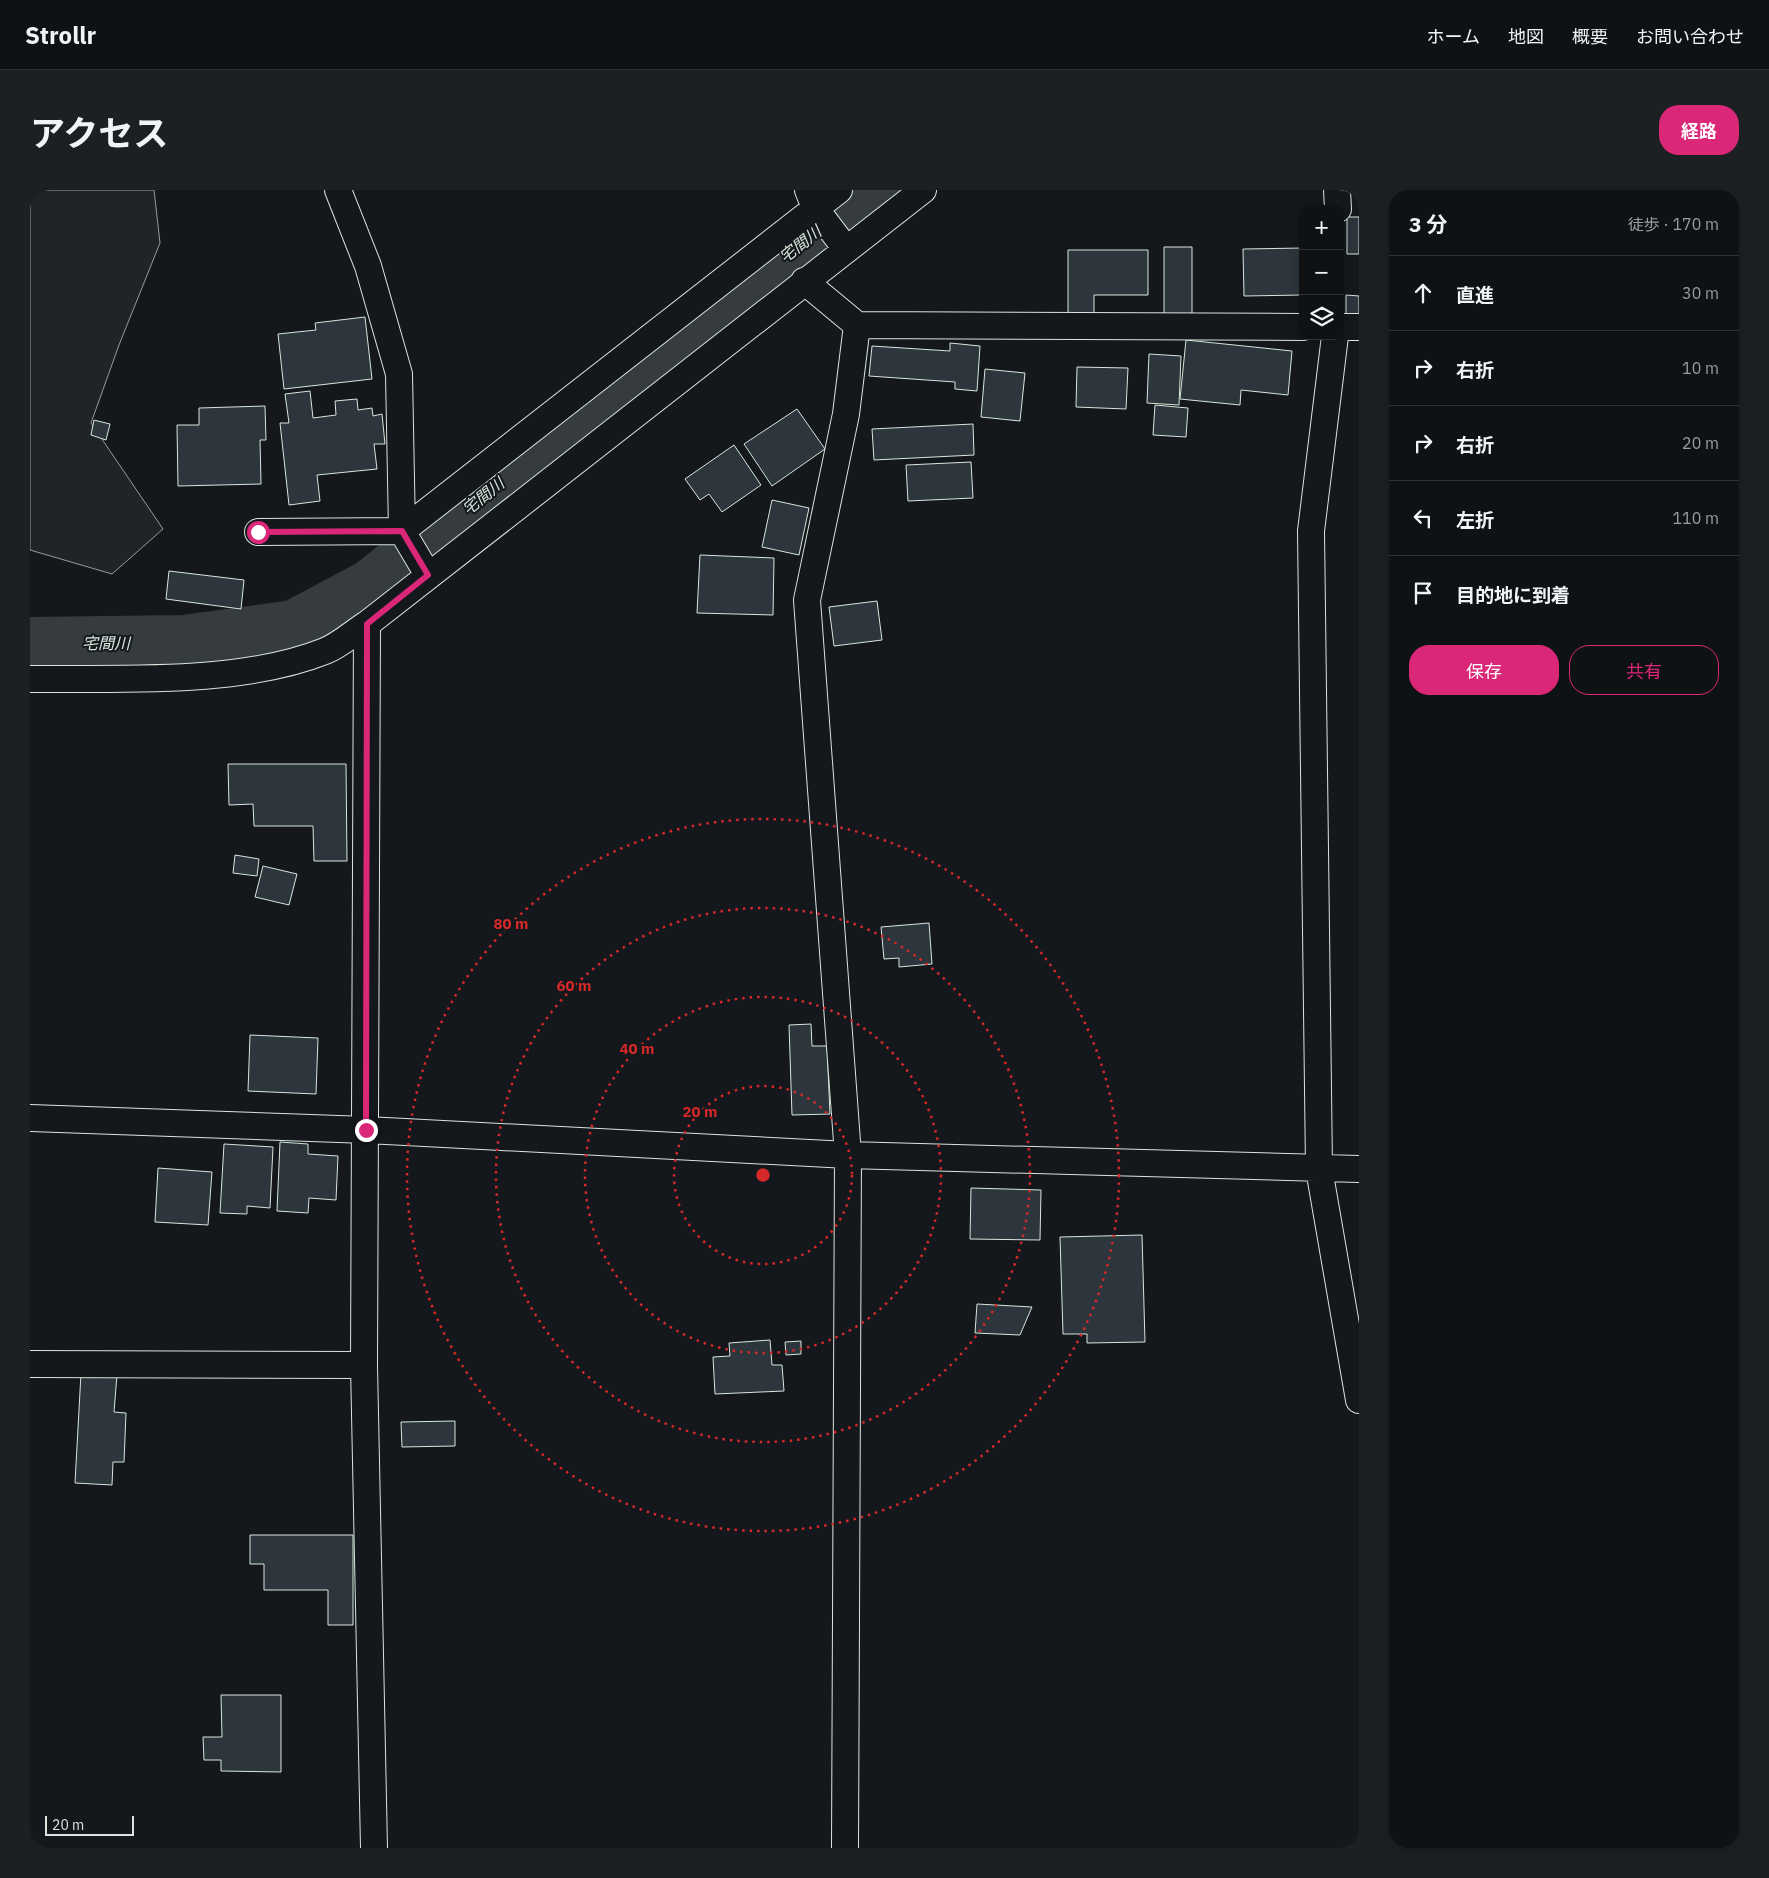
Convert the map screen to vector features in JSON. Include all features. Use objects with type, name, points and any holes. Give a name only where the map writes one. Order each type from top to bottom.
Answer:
[{"type":"street","points":[[338,190],[368,266],[399,374],[404,535],[425,570]]},
{"type":"street","points":[[258,532],[404,535],[814,203],[839,190]]},
{"type":"street","points":[[30,679],[171,678],[273,668],[327,650],[367,624],[425,570],[804,281],[841,242],[923,190]]},
{"type":"street","points":[[1336,190],[1338,205]]},
{"type":"street","points":[[814,203],[841,242]]},
{"type":"street","points":[[804,281],[857,325],[1299,327]]},
{"type":"street","points":[[845,1848],[848,1155],[807,600],[846,414],[857,325]]},
{"type":"street","points":[[1344,327],[1359,327]]},
{"type":"street","points":[[1335,340],[1311,531],[1319,1169],[1359,1400]]},
{"type":"street","points":[[367,624],[364,1365],[374,1848]]},
{"type":"street","points":[[30,1118],[366,1130],[848,1155],[1359,1169]]},
{"type":"street","points":[[30,1364],[364,1365]]},
{"type":"shaded area","points":[[30,190],[154,190],[160,243],[119,345],[91,423],[163,529],[112,574],[30,550]]},
{"type":"building","points":[[1347,217],[1359,217],[1359,254],[1347,254]]},
{"type":"building","points":[[1164,247],[1192,247],[1192,319],[1164,319]]},
{"type":"building","points":[[1299,248],[1299,295],[1244,296],[1243,249]]},
{"type":"building","points":[[1068,250],[1148,250],[1148,295],[1094,295],[1094,318],[1068,318]]},
{"type":"building","points":[[1346,295],[1359,296],[1359,320],[1346,319]]},
{"type":"building","points":[[365,317],[372,379],[284,389],[278,334],[316,330],[315,323]]},
{"type":"building","points":[[1186,340],[1292,351],[1288,395],[1241,390],[1240,405],[1180,399]]},
{"type":"building","points":[[950,343],[980,346],[977,391],[955,389],[955,382],[869,376],[872,346],[950,351]]},
{"type":"building","points":[[1149,354],[1181,356],[1179,405],[1147,403]]},
{"type":"building","points":[[1077,367],[1128,368],[1126,409],[1076,407]]},
{"type":"building","points":[[985,369],[1025,373],[1020,421],[981,417]]},
{"type":"building","points":[[310,391],[313,418],[336,415],[335,401],[357,399],[358,410],[372,408],[373,416],[382,414],[385,444],[374,444],[377,469],[317,475],[320,501],[289,505],[280,423],[289,423],[285,394]]},
{"type":"building","points":[[1155,405],[1188,408],[1186,437],[1153,435]]},
{"type":"building","points":[[265,406],[266,440],[260,440],[261,484],[178,486],[177,425],[199,425],[199,408]]},
{"type":"building","points":[[797,409],[825,449],[772,486],[744,444]]},
{"type":"building","points":[[94,420],[110,424],[106,440],[91,435]]},
{"type":"building","points":[[973,424],[974,455],[874,460],[872,429]]},
{"type":"building","points":[[734,445],[761,485],[722,512],[709,494],[700,500],[685,479]]},
{"type":"building","points":[[971,462],[973,498],[908,501],[906,465]]},
{"type":"building","points":[[772,500],[809,508],[799,555],[762,547]]},
{"type":"building","points":[[700,555],[774,558],[773,615],[697,613]]},
{"type":"building","points":[[169,571],[244,580],[241,609],[166,599]]},
{"type":"building","points":[[877,601],[882,640],[834,646],[829,607]]},
{"type":"building","points":[[228,764],[346,764],[347,861],[314,861],[313,826],[254,826],[253,804],[229,805]]},
{"type":"building","points":[[235,855],[259,859],[257,876],[233,873]]},
{"type":"building","points":[[263,866],[297,874],[289,905],[255,897]]},
{"type":"building","points":[[929,923],[932,964],[899,967],[899,958],[884,959],[881,927]]},
{"type":"building","points":[[811,1024],[812,1046],[827,1046],[830,1114],[792,1115],[789,1025]]},
{"type":"building","points":[[250,1035],[318,1038],[316,1094],[248,1091]]},
{"type":"building","points":[[280,1142],[308,1144],[308,1154],[338,1156],[336,1200],[309,1198],[308,1213],[277,1211]]},
{"type":"building","points":[[224,1144],[273,1147],[270,1208],[247,1206],[247,1214],[220,1213]]},
{"type":"building","points":[[158,1168],[212,1172],[208,1225],[155,1222]]},
{"type":"building","points":[[971,1188],[1041,1190],[1040,1240],[970,1239]]},
{"type":"building","points":[[1142,1235],[1145,1342],[1087,1343],[1087,1334],[1063,1334],[1060,1237]]},
{"type":"building","points":[[977,1304],[1032,1307],[1020,1335],[975,1333]]},
{"type":"building","points":[[770,1340],[772,1365],[782,1365],[784,1391],[715,1394],[713,1357],[730,1356],[729,1343]]},
{"type":"building","points":[[801,1341],[801,1354],[786,1355],[785,1342]]},
{"type":"building","points":[[81,1373],[117,1375],[114,1412],[126,1413],[124,1462],[113,1462],[112,1485],[75,1483]]},
{"type":"building","points":[[455,1421],[455,1446],[402,1447],[401,1422]]},
{"type":"building","points":[[250,1535],[353,1535],[353,1625],[328,1625],[328,1590],[264,1590],[264,1564],[250,1564]]},
{"type":"building","points":[[221,1695],[281,1695],[281,1772],[221,1771],[221,1760],[204,1760],[203,1737],[222,1737]]},
{"type":"waterway","name":"宅間川","points":[[30,644],[184,642],[294,627],[371,586],[806,239],[874,190]]},
{"type":"route","points":[[258,532],[402,531],[428,575],[367,624],[366,1130]]}]
